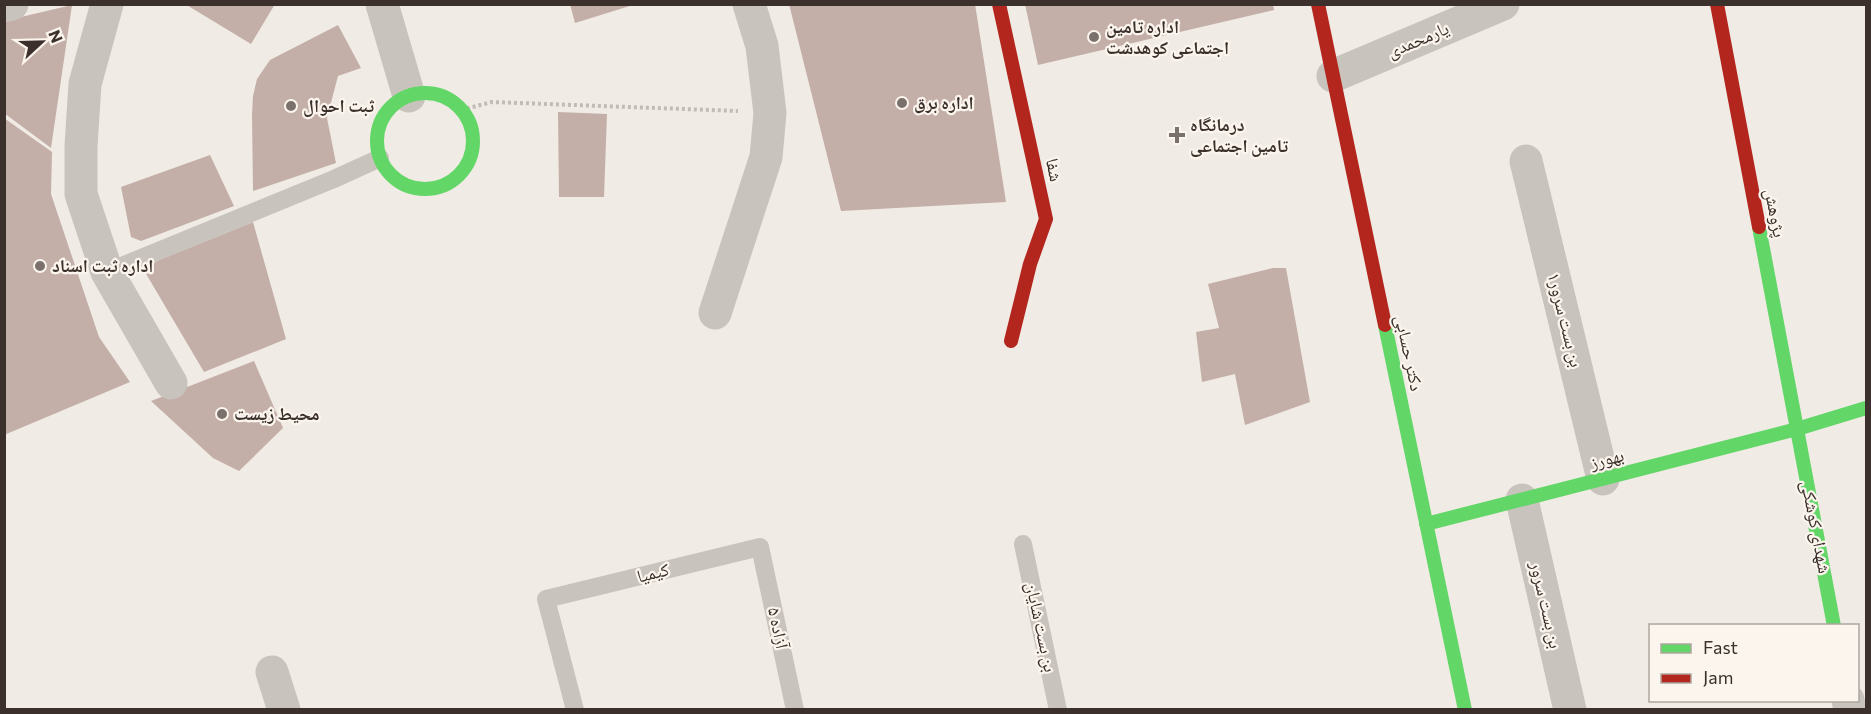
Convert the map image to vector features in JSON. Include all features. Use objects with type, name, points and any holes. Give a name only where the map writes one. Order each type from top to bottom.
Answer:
[{"type":"street","points":[[4,6],[12,4]]},
{"type":"street","points":[[107,4],[85,84],[81,194],[108,272],[171,383]]},
{"type":"street","points":[[382,4],[409,96]]},
{"type":"street","points":[[715,313],[766,157],[770,112],[762,46],[749,4]]},
{"type":"street","name":"شفا","points":[[999,4],[1046,219],[1030,264],[1011,341]]},
{"type":"street","name":"دکتر حسابی","points":[[1318,4],[1464,709]]},
{"type":"street","name":"یارمحمدی","points":[[1333,76],[1503,4]]},
{"type":"street","name":"پژوهش","points":[[1717,4],[1797,429]]},
{"type":"street","points":[[422,93],[437,95],[450,101],[461,110],[469,123],[473,138],[471,153],[465,167],[455,178],[427,190],[412,188],[398,181],[387,171],[380,158],[377,143],[379,128],[385,114],[395,103],[422,93]]},
{"type":"street","name":"بن بست سرور۱","points":[[1526,161],[1603,479]]},
{"type":"street","name":"بهورز","points":[[1426,524],[1797,429],[1866,408]]},
{"type":"street","name":"شهدای کوشکی","points":[[1797,429],[1834,624]]},
{"type":"street","name":"بن بست سرور","points":[[1522,500],[1570,710]]},
{"type":"street","points":[[272,672],[284,710]]},
{"type":"lane","points":[[108,272],[380,158]]},
{"type":"lane","name":"بن بست شایان","points":[[1023,544],[1058,710]]},
{"type":"lane","name":"کیمیا","points":[[575,710],[546,599],[760,547]]},
{"type":"lane","name":"آزاده ۵","points":[[760,547],[795,710]]},
{"type":"path","points":[[461,110],[492,102],[770,112]]},
{"type":"building","points":[[185,4],[275,4],[251,44]]},
{"type":"building","points":[[570,4],[633,4],[633,5],[575,23]]},
{"type":"building","name":"اداره برق","points":[[789,4],[975,4],[1006,202],[841,211]]},
{"type":"building","name":"اداره تامین اجتماعی کوهدشت","points":[[1025,4],[1273,4],[1274,10],[1038,65]]},
{"type":"building","points":[[72,5],[51,148],[4,113],[4,21]]},
{"type":"building","name":"ثبت احوال","points":[[338,25],[361,68],[338,76],[327,118],[336,163],[253,191],[252,115],[257,79],[270,60]]},
{"type":"building","points":[[558,112],[607,114],[604,197],[559,197]]},
{"type":"building","name":"اداره ثبت اسناد","points":[[4,118],[52,152],[51,194],[99,337],[130,382],[4,435]]},
{"type":"building","points":[[210,155],[234,206],[141,241],[131,237],[121,187]]},
{"type":"building","points":[[253,222],[286,339],[204,372],[142,267]]},
{"type":"building","points":[[1273,268],[1286,268],[1310,402],[1245,425],[1235,374],[1202,382],[1196,332],[1219,328],[1208,284]]},
{"type":"building","name":"محیط زیست","points":[[254,361],[283,428],[239,471],[213,458],[151,401]]},
{"type":"traffic: fast","points":[[425,93],[443,97],[459,107],[469,123],[473,141],[469,159],[459,175],[443,185],[425,189],[407,185],[391,175],[381,159],[377,141],[381,123],[391,107],[407,97],[425,93]]},
{"type":"traffic: fast","points":[[1759,227],[1834,624]]},
{"type":"traffic: fast","points":[[1385,325],[1465,710]]},
{"type":"traffic: fast","points":[[1426,524],[1797,429],[1866,408]]},
{"type":"traffic: jam","points":[[999,4],[1046,219],[1030,264],[1011,341]]},
{"type":"traffic: jam","points":[[1318,4],[1385,325]]},
{"type":"traffic: jam","points":[[1717,4],[1759,227]]},
{"type":"place","name":"اداره تامین اجتماعی کوهدشت","points":[[1094,37]]},
{"type":"place","name":"اداره برق","points":[[902,103]]},
{"type":"place","name":"ثبت احوال","points":[[291,106]]},
{"type":"place","name":"درمانگاه تامین اجتماعی","points":[[1177,135]]},
{"type":"place","name":"اداره ثبت اسناد","points":[[40,266]]},
{"type":"place","name":"محیط زیست","points":[[222,414]]}]
